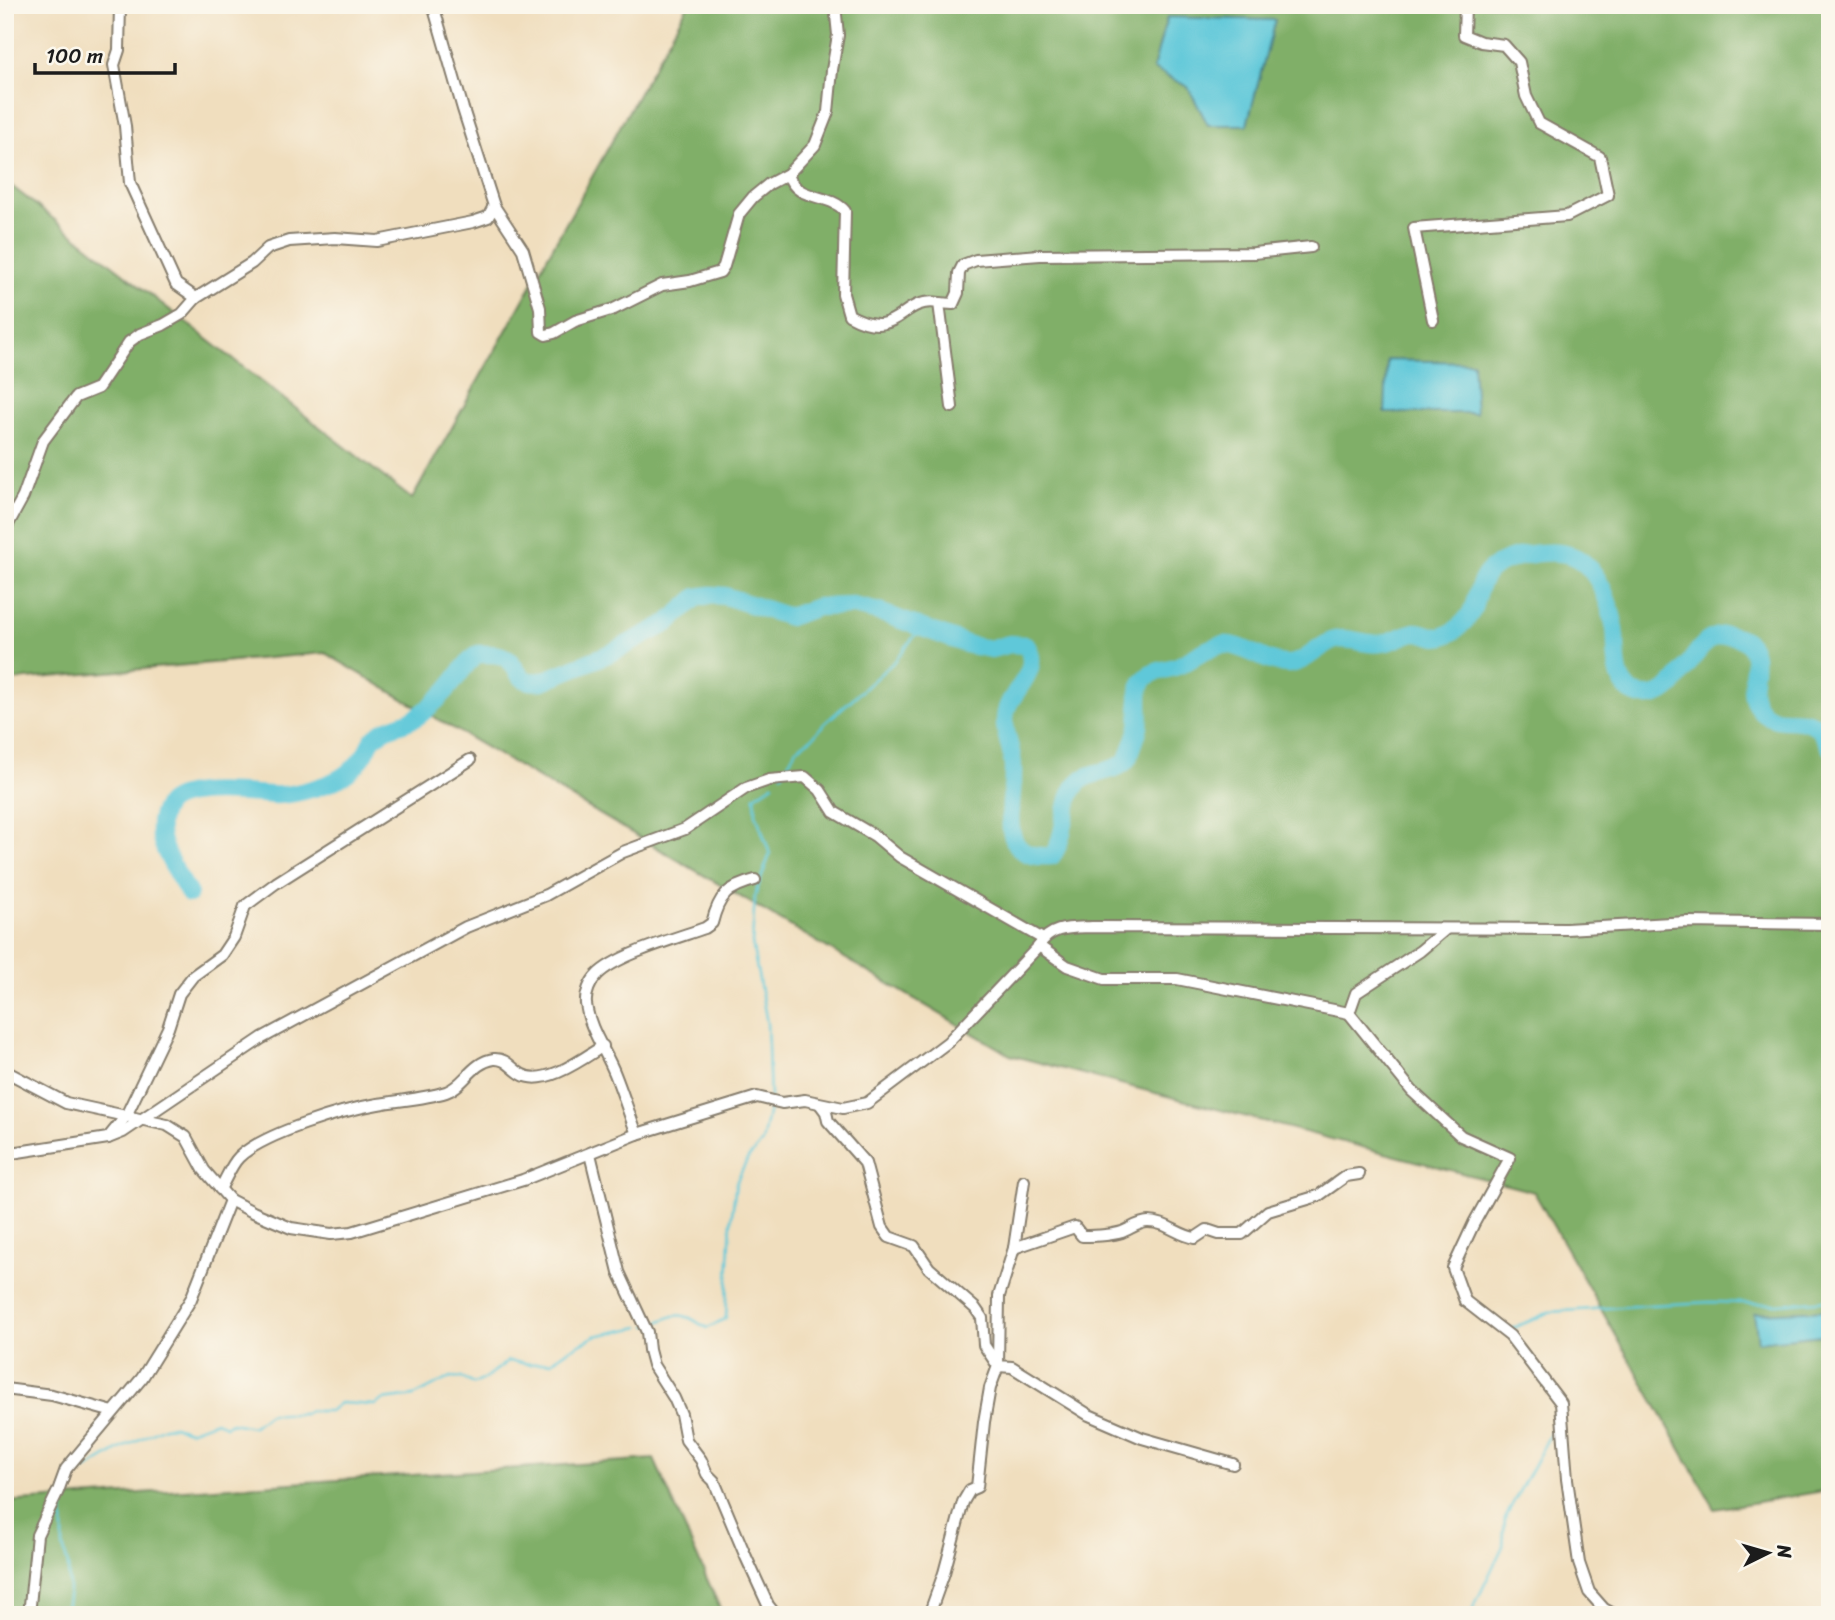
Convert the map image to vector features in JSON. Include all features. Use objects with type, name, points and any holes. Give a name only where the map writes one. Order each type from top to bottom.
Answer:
[{"type":"street","points":[[120,5],[119,50],[114,65],[125,126],[130,183],[176,284],[196,298]]},
{"type":"street","points":[[433,5],[494,206],[523,250],[540,308],[541,332],[546,334],[563,329],[586,316],[614,309],[662,285],[690,281],[720,272],[739,214],[761,191],[788,174],[815,145],[828,112],[838,35],[835,5]]},
{"type":"street","points":[[1433,320],[1414,228],[1567,216],[1608,195],[1600,157],[1539,123],[1526,96],[1520,62],[1504,45],[1481,42],[1464,35],[1465,5]]},
{"type":"street","points":[[788,174],[791,184],[800,191],[837,203],[845,211],[843,294],[849,315],[875,325],[885,324],[918,305],[953,304],[958,293],[959,273],[963,265],[976,260],[1040,255],[1254,253],[1311,247]]},
{"type":"street","points":[[5,530],[23,497],[43,440],[76,397],[98,388],[129,342],[182,314],[196,298],[268,248],[289,241],[335,238],[377,241],[473,222],[488,216],[494,206]]},
{"type":"street","points":[[939,303],[952,407]]},
{"type":"street","points":[[108,1138],[126,1116],[167,1028],[179,994],[192,976],[222,955],[234,937],[245,906],[276,883],[470,761]]},
{"type":"street","points":[[5,1154],[108,1138],[123,1132],[262,1038],[466,927],[546,895],[623,852],[685,830],[746,788],[769,780],[805,777],[820,790],[834,812],[875,836],[900,857],[1041,943],[1067,966],[1104,979],[1177,979],[1349,1013],[1412,1091],[1461,1136],[1510,1158],[1453,1268],[1465,1301],[1510,1336],[1561,1403],[1567,1479],[1579,1563],[1589,1592],[1604,1609],[1615,1615]]},
{"type":"street","points":[[637,1134],[594,1029],[586,1003],[587,995],[596,976],[607,967],[625,957],[705,928],[712,923],[715,909],[729,889],[755,880]]},
{"type":"street","points":[[5,1071],[66,1103],[167,1125],[186,1137],[204,1170],[230,1200],[290,1228],[331,1234],[352,1232],[523,1180],[637,1134],[757,1097],[782,1102],[805,1100],[843,1108],[867,1103],[948,1042],[1055,930],[1092,927],[1566,929],[1688,922],[1830,924]]},
{"type":"street","points":[[1349,1013],[1356,993],[1420,951],[1446,929]]},
{"type":"street","points":[[220,1189],[237,1159],[257,1143],[374,1104],[450,1091],[468,1073],[490,1060],[506,1062],[522,1075],[534,1078],[561,1072],[603,1046]]},
{"type":"street","points":[[820,1104],[827,1112],[828,1121],[865,1163],[882,1227],[889,1237],[914,1247],[929,1268],[975,1308],[982,1318],[984,1345],[998,1366]]},
{"type":"street","points":[[590,1154],[619,1272],[647,1332],[653,1365],[674,1398],[681,1414],[686,1440],[714,1481],[768,1605],[776,1615]]},
{"type":"street","points":[[1014,1248],[1075,1227],[1082,1236],[1096,1236],[1120,1232],[1145,1221],[1166,1224],[1180,1235],[1195,1238],[1207,1230],[1219,1234],[1242,1234],[1268,1211],[1318,1196],[1346,1176],[1359,1174]]},
{"type":"street","points":[[929,1615],[944,1573],[963,1502],[970,1490],[977,1487],[984,1422],[990,1388],[998,1366],[999,1296],[1014,1248],[1024,1181]]},
{"type":"street","points":[[29,1615],[37,1535],[66,1469],[142,1378],[191,1299],[230,1200]]},
{"type":"street","points":[[998,1366],[1012,1367],[1089,1415],[1132,1433],[1233,1464]]},
{"type":"street","points":[[5,1389],[52,1395],[113,1412]]},
{"type":"green space","points":[[688,5],[1830,5],[1830,1490],[1715,1509],[1534,1192],[1010,1055],[325,653],[5,681],[5,181],[412,499]]},
{"type":"green space","points":[[654,1459],[723,1615],[5,1615],[5,1502]]},
{"type":"water","points":[[1167,17],[1275,20],[1247,125],[1208,125],[1188,87],[1153,69]]},
{"type":"water","points":[[1387,360],[1473,362],[1476,413],[1385,413]]},
{"type":"water","points":[[1830,1310],[1830,1334],[1758,1342],[1754,1313]]},
{"type":"waterway","points":[[189,894],[166,852],[160,828],[166,806],[174,799],[185,795],[216,792],[284,795],[329,783],[353,768],[378,734],[415,718],[428,708],[478,654],[502,656],[526,680],[543,681],[613,652],[668,623],[697,597],[711,595],[725,596],[789,617],[817,607],[853,606],[879,612],[969,645],[991,649],[1010,644],[1026,645],[1031,662],[1029,671],[1010,701],[1005,724],[1013,767],[1011,827],[1014,840],[1021,849],[1033,855],[1052,856],[1061,837],[1070,796],[1080,781],[1121,765],[1130,754],[1140,720],[1141,687],[1148,676],[1180,665],[1217,646],[1235,646],[1271,661],[1289,664],[1302,660],[1335,640],[1347,639],[1376,644],[1415,632],[1435,637],[1444,636],[1454,631],[1469,616],[1481,584],[1492,569],[1501,563],[1539,553],[1563,553],[1572,556],[1581,561],[1596,577],[1613,619],[1620,676],[1630,691],[1652,696],[1663,692],[1682,674],[1705,643],[1719,636],[1738,637],[1752,649],[1752,692],[1762,712],[1775,719],[1811,723],[1819,729],[1830,747]]},
{"type":"waterway","points":[[782,774],[796,749],[812,738],[896,660],[915,635],[924,628]]},
{"type":"waterway","points":[[770,1097],[767,1023],[752,943],[755,895],[770,854],[756,814],[755,796],[773,784]]},
{"type":"waterway","points":[[647,1326],[682,1316],[708,1328],[726,1318],[731,1222],[736,1183],[748,1158],[762,1143],[770,1103]]},
{"type":"waterway","points":[[1509,1330],[1550,1312],[1712,1302],[1777,1304],[1830,1300]]},
{"type":"waterway","points":[[65,1615],[69,1591],[68,1565],[63,1546],[63,1494],[72,1478],[118,1450],[164,1427],[174,1426],[189,1431],[216,1421],[225,1426],[232,1423],[252,1427],[269,1414],[330,1411],[340,1403],[375,1405],[383,1400],[414,1396],[451,1377],[462,1378],[474,1384],[508,1361],[531,1364],[551,1362],[595,1336],[640,1327]]},
{"type":"waterway","points":[[1470,1615],[1503,1546],[1505,1518],[1554,1427],[1557,1411]]}]
